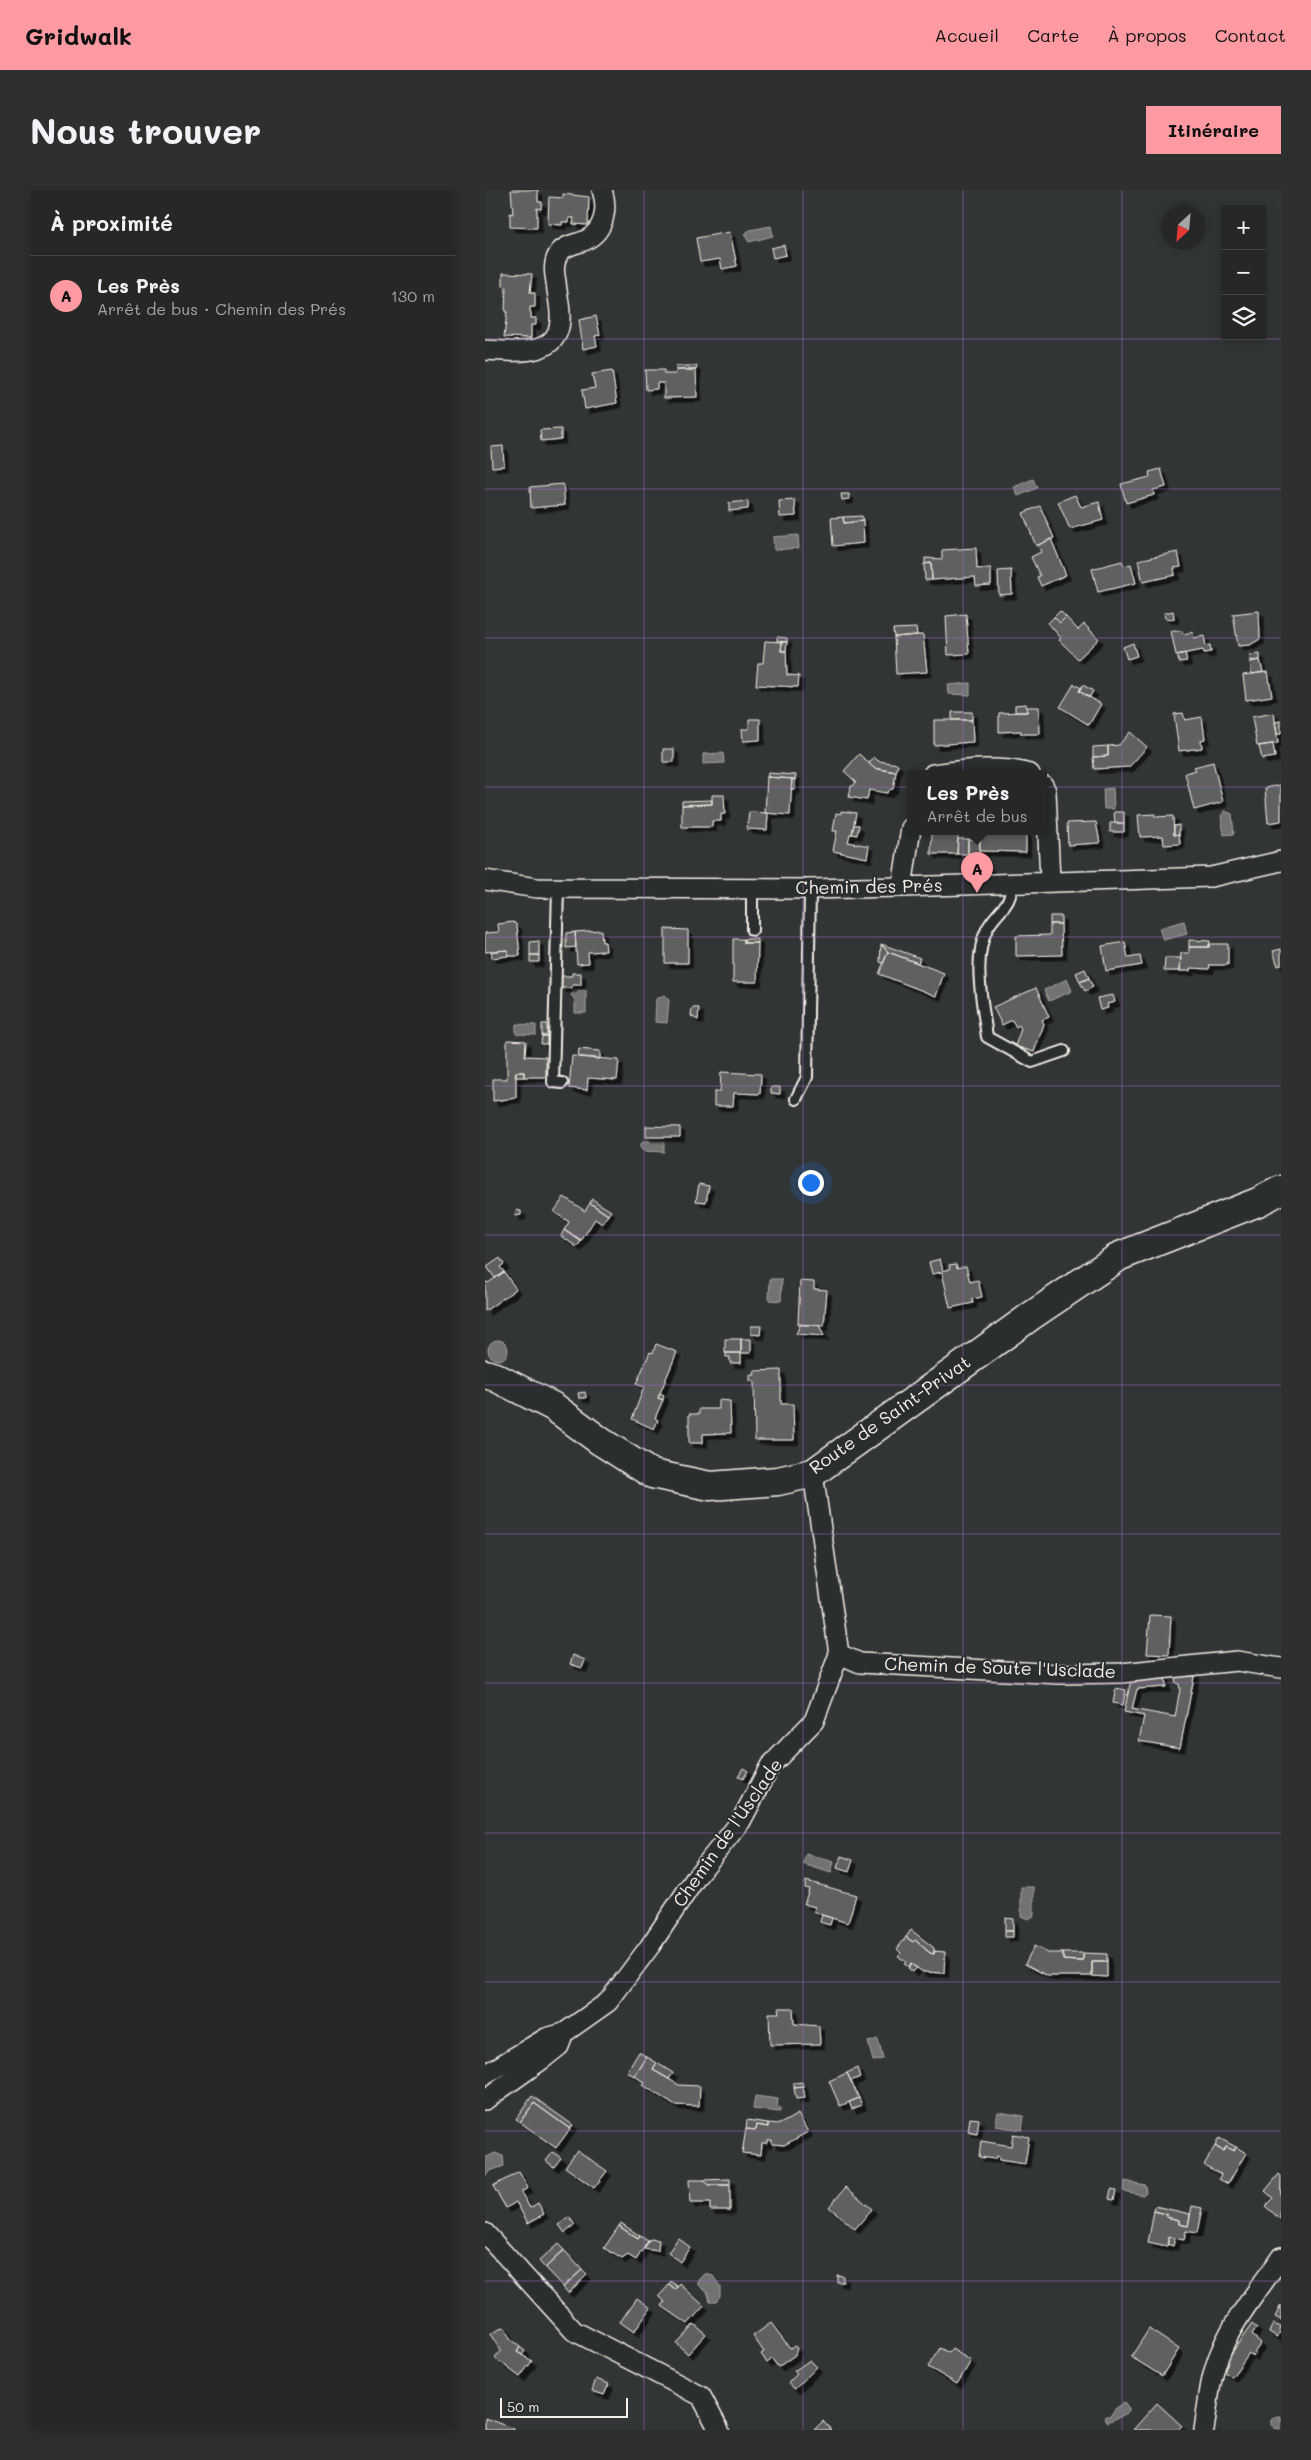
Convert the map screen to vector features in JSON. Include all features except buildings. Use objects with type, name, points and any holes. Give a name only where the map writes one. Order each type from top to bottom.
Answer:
[{"type":"street","points":[[485,350],[529,352],[544,346],[555,336],[561,321],[554,266],[560,252],[570,245],[586,240],[598,231],[606,211],[602,190]]},
{"type":"street","points":[[985,770],[1017,770]]},
{"type":"street","points":[[1047,792],[1050,881]]},
{"type":"street","points":[[903,888],[910,835]]},
{"type":"street","name":"Chemin des Prés","points":[[485,880],[537,888],[903,888],[1050,881],[1211,877],[1281,861]]},
{"type":"street","name":"Route de Saint-Privat","points":[[485,1374],[495,1377],[554,1407],[600,1441],[651,1474],[710,1486],[778,1481],[813,1473],[1031,1316],[1120,1256],[1257,1202],[1281,1190]]},
{"type":"street","name":"Chemin de l'Usclade","points":[[485,2100],[544,2058],[559,2046],[565,2033],[608,2002],[650,1946],[697,1876],[741,1821],[770,1766],[814,1722],[839,1654],[813,1473]]},
{"type":"street","name":"Chemin de Soute l'Usclade","points":[[839,1654],[860,1663],[1059,1674],[1121,1673],[1237,1661],[1281,1668]]},
{"type":"street","points":[[485,2075],[546,2038],[565,2033]]},
{"type":"street","points":[[485,2233],[575,2331],[701,2396],[719,2430]]},
{"type":"street","points":[[1204,2430],[1216,2365],[1221,2350],[1281,2257]]},
{"type":"lane","points":[[1012,883],[1012,897],[992,921],[983,943],[979,982],[987,1037],[1032,1062],[1064,1051]]},
{"type":"lane","points":[[558,888],[553,1082],[562,1083]]},
{"type":"lane","points":[[751,930],[752,889]]},
{"type":"lane","points":[[796,1100],[807,1077],[810,889]]},
{"type":"shaded area","points":[[771,226],[773,236],[749,242],[744,234],[750,230]]},
{"type":"shaded area","points":[[1033,479],[1037,488],[1018,496],[1014,487]]},
{"type":"shaded area","points":[[798,535],[799,548],[774,550],[773,537]]},
{"type":"shaded area","points":[[970,683],[970,695],[949,694],[948,685]]},
{"type":"shaded area","points":[[723,753],[724,763],[703,764],[703,754]]},
{"type":"shaded area","points":[[1113,788],[1114,809],[1104,809],[1103,789]]},
{"type":"shaded area","points":[[1225,811],[1232,814],[1234,834],[1224,835],[1221,816]]},
{"type":"shaded area","points":[[1184,921],[1187,934],[1163,940],[1159,928]]},
{"type":"shaded area","points":[[1067,979],[1072,991],[1049,1001],[1044,990]]},
{"type":"shaded area","points":[[575,990],[586,990],[586,1013],[575,1013],[575,1000],[571,995]]},
{"type":"shaded area","points":[[664,995],[669,1000],[667,1023],[655,1022],[656,999]]},
{"type":"shaded area","points":[[516,1024],[536,1025],[536,1035],[516,1034]]},
{"type":"shaded area","points":[[643,1141],[664,1141],[664,1152],[643,1151],[640,1146]]},
{"type":"shaded area","points":[[770,1279],[782,1279],[781,1301],[769,1300]]},
{"type":"shaded area","points":[[498,1340],[505,1343],[508,1350],[505,1357],[498,1360],[491,1357],[488,1350],[491,1343]]},
{"type":"shaded area","points":[[806,1854],[834,1862],[831,1873],[803,1864]]},
{"type":"shaded area","points":[[1021,1887],[1034,1887],[1034,1916],[1028,1919],[1021,1916]]},
{"type":"shaded area","points":[[878,2039],[883,2059],[873,2061],[868,2042]]},
{"type":"shaded area","points":[[755,2096],[778,2099],[777,2107],[780,2108],[780,2112],[753,2109]]},
{"type":"shaded area","points":[[998,2112],[1024,2116],[1022,2130],[995,2126]]},
{"type":"shaded area","points":[[495,2153],[503,2156],[504,2166],[490,2171],[485,2176],[485,2158]]},
{"type":"shaded area","points":[[1125,2181],[1145,2185],[1146,2192],[1143,2195],[1123,2191]]},
{"type":"shaded area","points":[[705,2274],[713,2276],[720,2286],[720,2296],[716,2301],[710,2301],[707,2291],[699,2285],[699,2280]]},
{"type":"shaded area","points":[[1124,2403],[1129,2408],[1128,2411],[1108,2422],[1105,2416],[1110,2416],[1116,2408]]},
{"type":"shaded area","points":[[1281,2417],[1281,2429],[1274,2428],[1271,2425],[1271,2420]]},
{"type":"place","name":"Les Près","points":[[977,893]]}]
